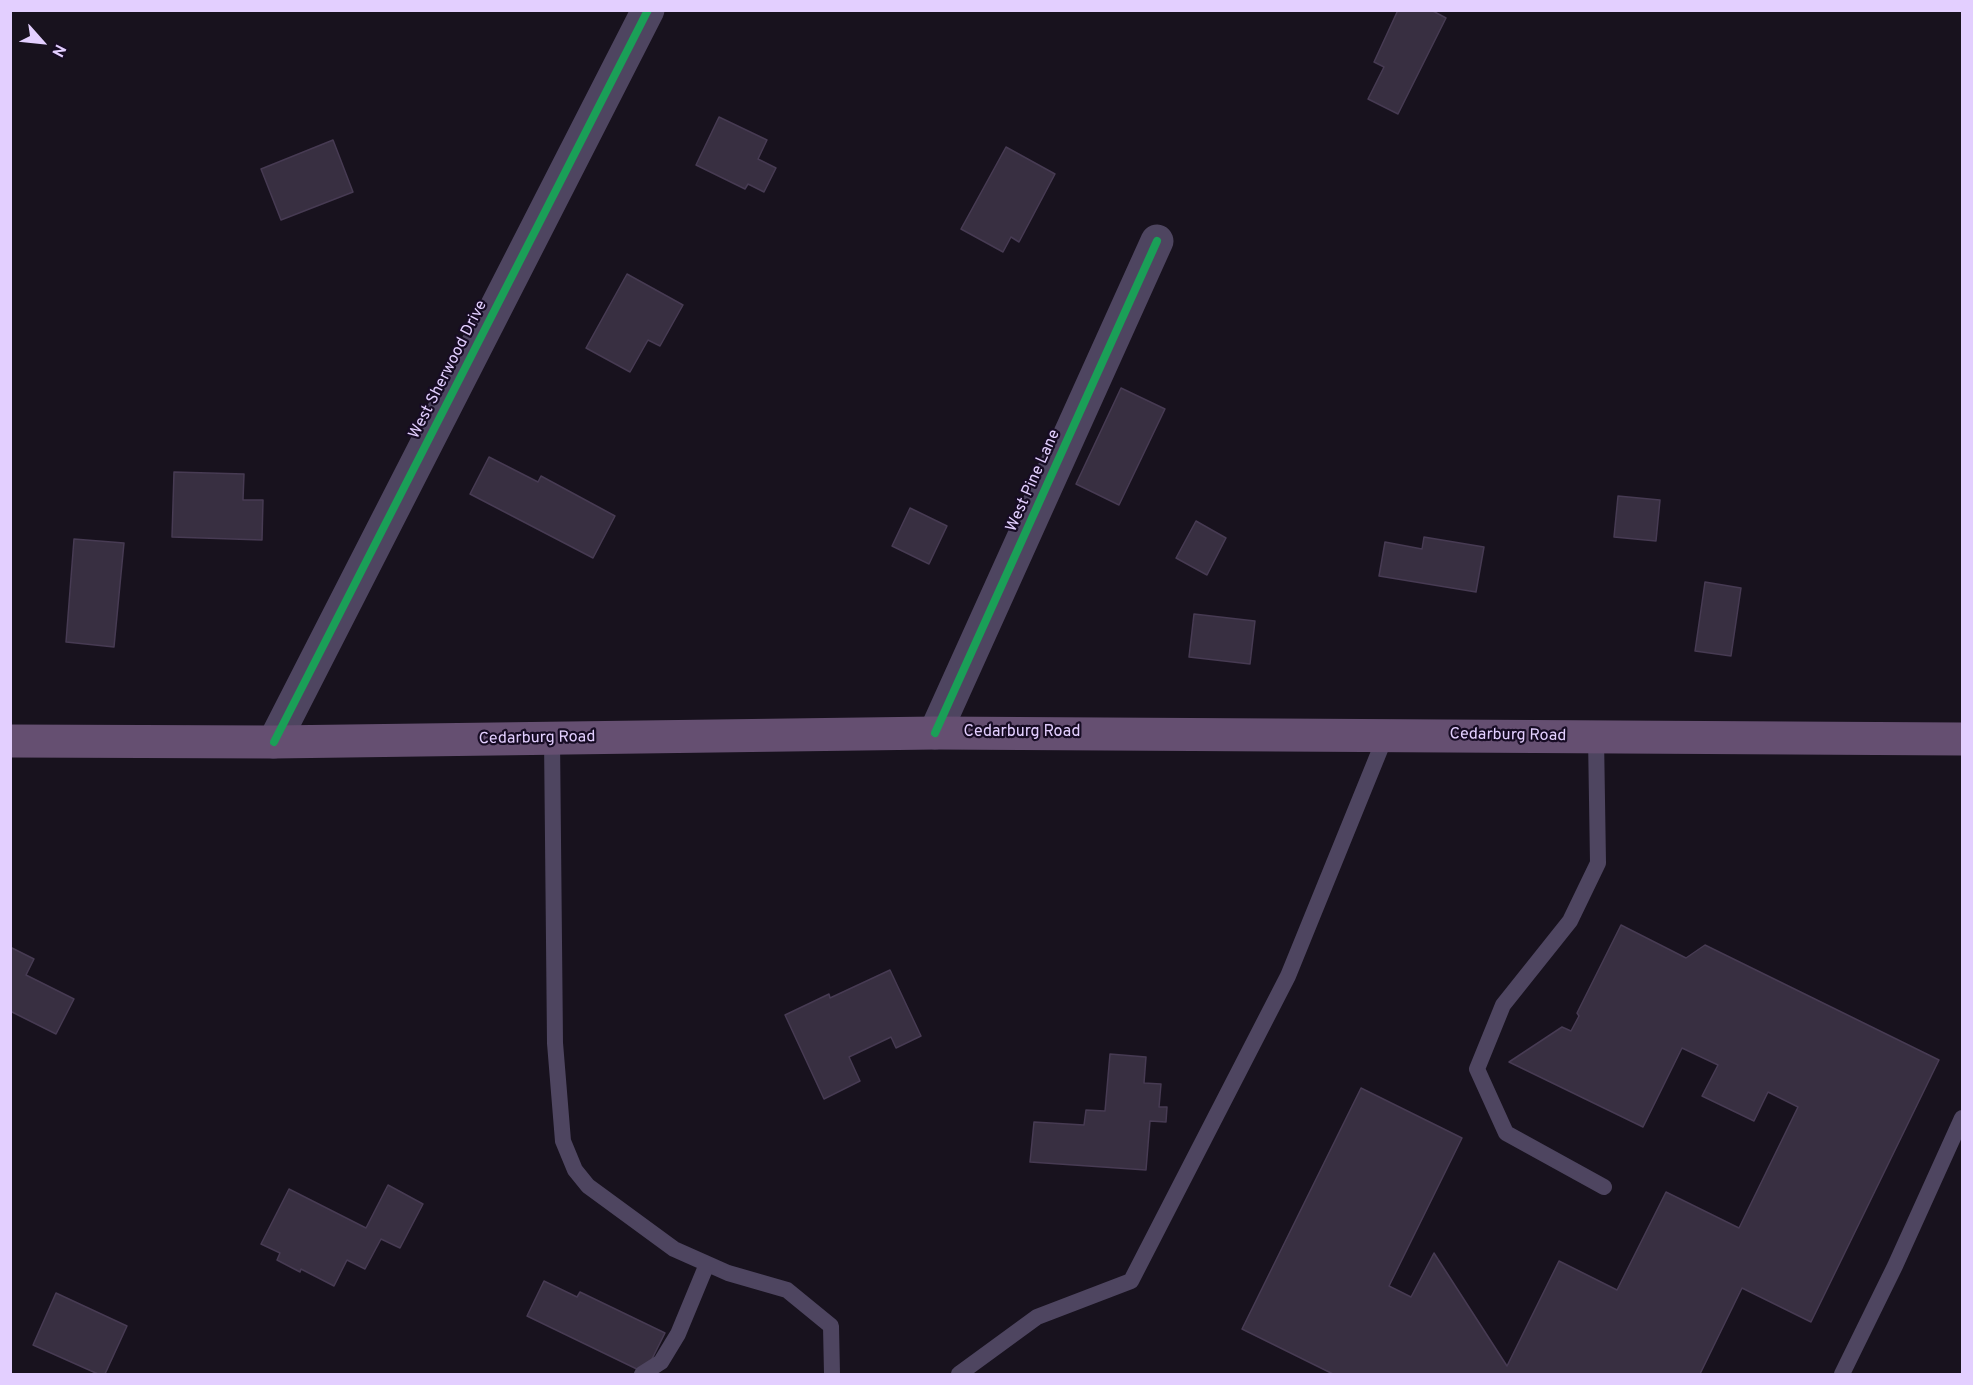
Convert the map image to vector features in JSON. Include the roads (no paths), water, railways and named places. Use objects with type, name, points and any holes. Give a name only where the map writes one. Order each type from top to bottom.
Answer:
[{"type":"main road","name":"Cedarburg Road","points":[[10,741],[274,742],[935,733],[1962,739]]},
{"type":"street","name":"West Sherwood Drive","points":[[274,742],[648,10]]},
{"type":"street","name":"West Pine Lane","points":[[935,733],[1157,241]]},
{"type":"lane","points":[[959,1374],[1037,1317],[1131,1281],[1288,976],[1386,735]]},
{"type":"lane","points":[[1596,737],[1598,863],[1570,921],[1503,1005],[1477,1069],[1506,1132],[1604,1187]]},
{"type":"lane","points":[[552,738],[555,1043],[563,1141],[575,1170],[588,1186],[674,1249],[728,1273],[787,1290],[831,1326],[832,1374]]},
{"type":"lane","points":[[1842,1374],[1895,1266],[1962,1118]]},
{"type":"lane","points":[[642,1374],[661,1362],[678,1334],[707,1264]]}]
